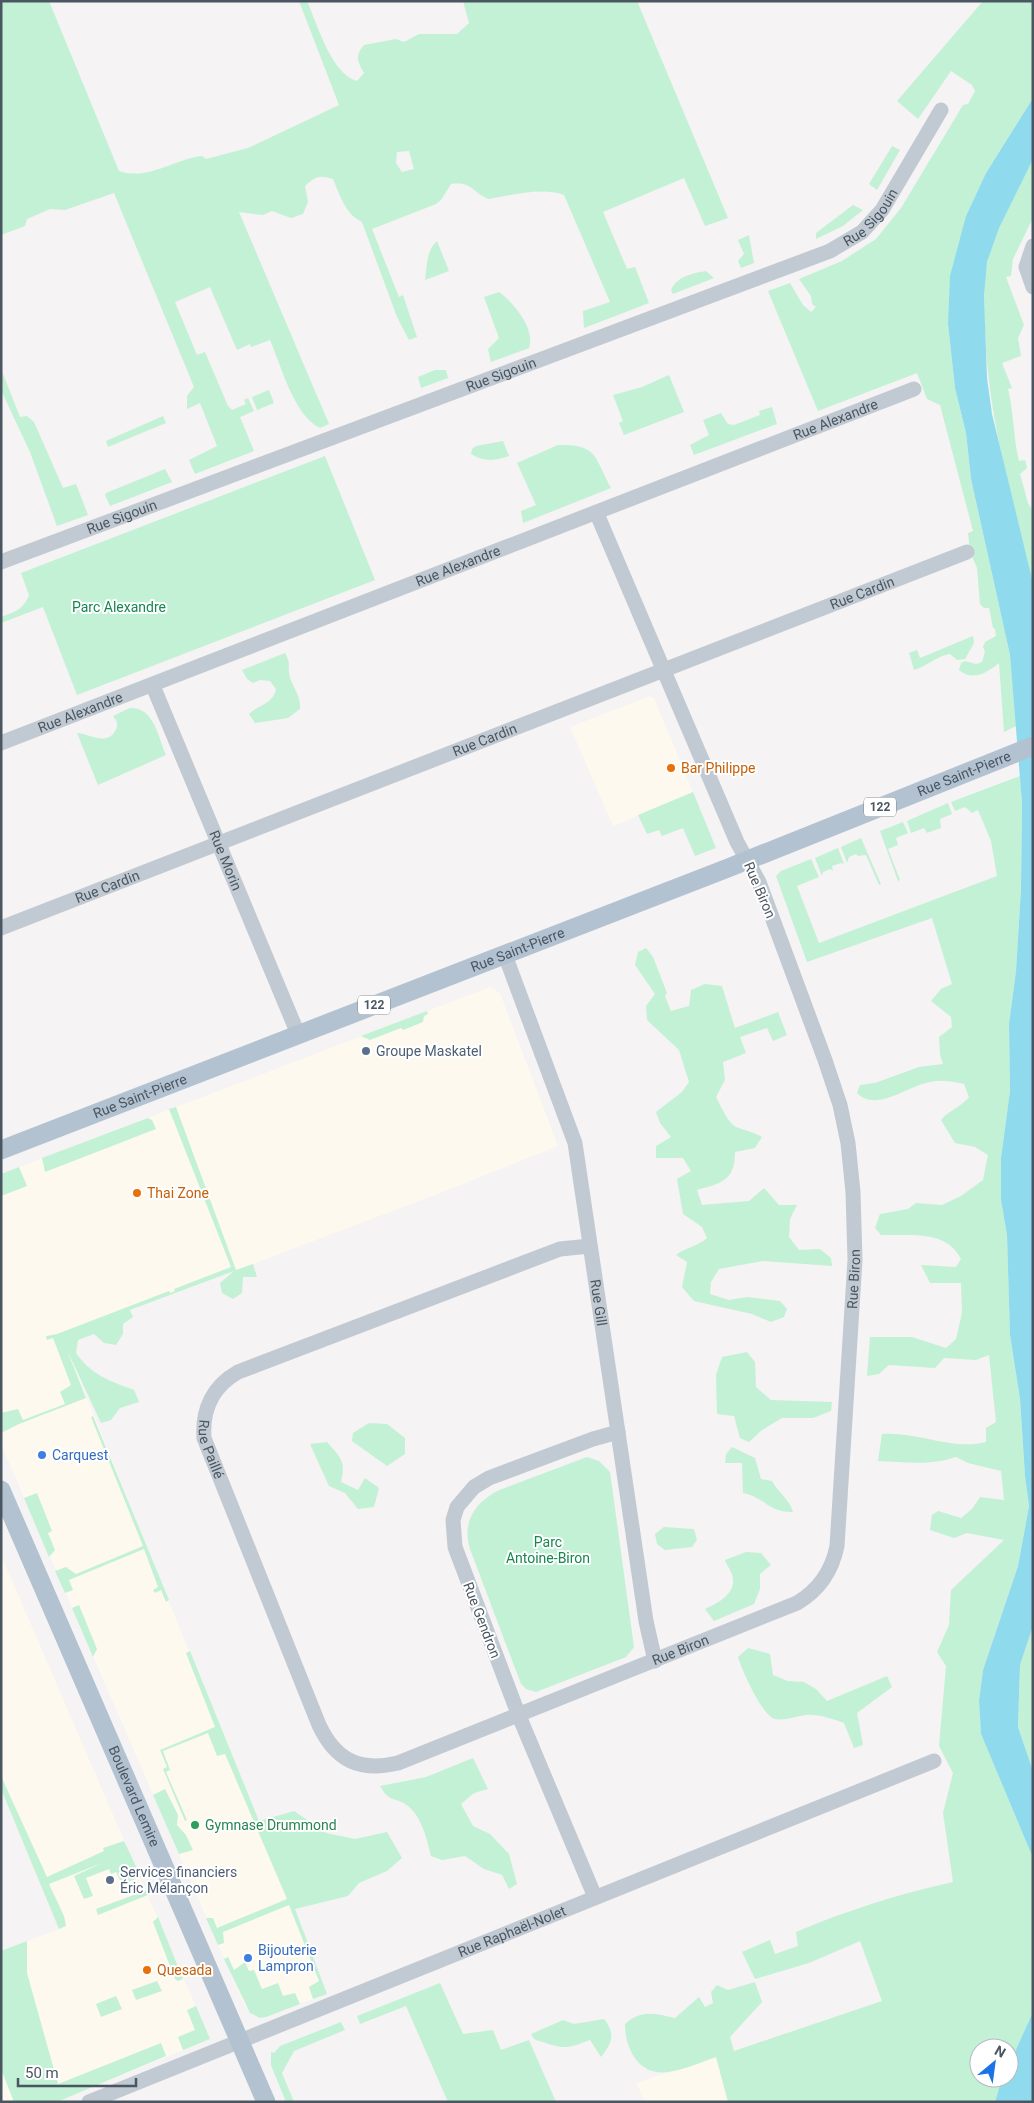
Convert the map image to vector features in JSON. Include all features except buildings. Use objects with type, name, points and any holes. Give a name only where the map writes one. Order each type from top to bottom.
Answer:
[{"type":"main road","name":"Rue Saint-Pierre","points":[[1,1150],[748,860],[1033,746]]},
{"type":"main road","name":"Boulevard Lemire","points":[[1,1490],[241,2040],[266,2102]]},
{"type":"street","name":"Rue Sigouin","points":[[1,562],[270,463],[830,251],[862,232],[882,210],[941,110]]},
{"type":"street","points":[[1033,246],[1026,267],[1033,287]]},
{"type":"street","name":"Rue Alexandre","points":[[1,743],[597,514],[914,389]]},
{"type":"street","name":"Rue Biron","points":[[353,1762],[373,1767],[398,1763],[781,1610],[807,1597],[824,1580],[835,1559],[855,1260],[853,1192],[848,1143],[840,1105],[826,1060],[758,882],[738,842],[597,514]]},
{"type":"street","name":"Rue Cardin","points":[[1,928],[664,672],[967,552]]},
{"type":"street","name":"Rue Morin","points":[[153,686],[298,1034]]},
{"type":"street","name":"Rue Gill","points":[[505,955],[572,1132],[646,1621],[655,1661]]},
{"type":"street","name":"Rue Paillé","points":[[353,1762],[336,1750],[326,1738],[319,1725],[204,1438],[204,1416],[208,1405],[219,1387],[238,1372],[560,1249],[590,1246]]},
{"type":"street","name":"Rue Gendron","points":[[594,1897],[519,1716],[455,1547],[452,1526],[457,1507],[474,1487],[489,1478],[593,1438],[618,1432]]},
{"type":"street","name":"Rue Raphaël-Nolet","points":[[89,2102],[241,2040],[341,2002],[594,1897],[934,1761]]},
{"type":"shaded area","points":[[650,696],[654,698],[693,792],[613,826],[570,727]]},
{"type":"shaded area","points":[[490,987],[500,993],[558,1146],[443,1192],[62,1336],[327,1994],[260,2018],[250,2013],[243,2002],[1,1444],[1,1174]]},
{"type":"shaded area","points":[[1,1555],[210,2039],[57,2102],[1,2102],[1,1951],[59,1929],[1,1789]]},
{"type":"shaded area","points":[[716,2057],[728,2102],[645,2102],[636,2083]]},
{"type":"green space","points":[[1,1],[49,1],[119,171],[140,173],[192,158],[202,156],[206,159],[248,148],[339,105],[299,1],[307,1],[326,47],[340,69],[348,77],[357,81],[364,73],[358,55],[364,45],[396,39],[404,42],[419,34],[457,34],[469,23],[463,1],[637,1],[728,218],[705,226],[684,178],[603,212],[627,269],[635,267],[649,303],[584,328],[583,311],[610,302],[564,195],[537,192],[489,199],[464,184],[451,184],[441,200],[436,204],[372,229],[399,297],[403,295],[417,337],[409,340],[397,317],[362,222],[356,219],[347,209],[333,179],[318,177],[305,186],[308,202],[303,214],[291,218],[272,211],[263,215],[239,212],[329,424],[320,428],[303,413],[289,389],[270,340],[251,347],[250,344],[237,350],[210,287],[175,302],[197,355],[205,352],[228,406],[232,410],[246,404],[244,400],[248,398],[254,411],[240,417],[254,451],[195,474],[189,460],[217,446],[200,403],[187,409],[187,396],[194,387],[114,193],[65,210],[50,209],[27,219],[25,226],[1,235]],"holes":[[[409,151],[414,169],[402,172],[396,163],[397,152]]]},
{"type":"green space","points":[[983,1],[1033,1],[1033,98],[986,173],[966,216],[948,324],[955,388],[966,433],[971,479],[1010,655],[1016,726],[1004,732],[999,663],[990,670],[975,675],[964,674],[959,670],[961,663],[965,661],[976,664],[982,662],[985,642],[996,636],[989,608],[984,608],[980,604],[977,568],[970,552],[968,533],[973,531],[940,405],[927,399],[917,373],[818,411],[768,291],[790,283],[803,305],[811,312],[816,307],[812,304],[811,296],[799,279],[842,261],[876,239],[901,208],[963,105],[968,104],[975,91],[972,85],[951,71],[918,119],[897,101]]},
{"type":"green space","points":[[892,146],[900,150],[877,190],[869,184]]},
{"type":"green space","points":[[1033,159],[1033,218],[1013,259],[1011,276],[1006,277],[1024,325],[1018,338],[1021,356],[1002,363],[1012,388],[1008,389],[1019,461],[1025,460],[1027,468],[1020,474],[1028,503],[1033,511],[1033,583],[1009,488],[990,392],[984,295],[990,251],[1007,210]]},
{"type":"green space","points":[[853,205],[863,210],[843,226],[816,239],[816,233]]},
{"type":"green space","points":[[749,235],[754,263],[741,268],[738,261],[744,254],[738,240]]},
{"type":"green space","points":[[437,241],[449,271],[425,280],[429,254]]},
{"type":"green space","points":[[706,271],[714,278],[673,294],[671,290],[677,281],[691,274]]},
{"type":"green space","points":[[499,292],[511,302],[522,317],[529,333],[530,341],[529,348],[491,362],[488,349],[499,338],[484,297]]},
{"type":"green space","points":[[1,369],[20,417],[27,416],[34,422],[63,488],[76,484],[88,515],[57,526],[30,452],[1,390]]},
{"type":"green space","points":[[435,370],[446,370],[448,378],[421,388],[418,377]]},
{"type":"green space","points":[[669,375],[684,412],[624,435],[619,423],[623,421],[613,395],[642,387]]},
{"type":"green space","points":[[269,390],[274,403],[257,410],[252,397]]},
{"type":"green space","points":[[772,407],[777,424],[694,455],[690,445],[709,435],[703,420],[721,413],[728,424],[734,425],[760,415],[759,411]]},
{"type":"green space","points":[[163,416],[166,423],[108,447],[106,441]]},
{"type":"green space","points":[[503,441],[509,456],[490,460],[471,454],[472,449],[476,446]]},
{"type":"green space","points":[[558,445],[581,447],[593,454],[611,488],[523,523],[521,511],[536,505],[517,463]]},
{"type":"green space","name":"Parc Alexandre","points":[[325,456],[375,580],[77,695],[43,607],[1,623],[1,617],[18,609],[24,604],[29,595],[21,573]]},
{"type":"green space","points":[[165,469],[172,482],[110,506],[105,495],[106,493]]},
{"type":"green space","points":[[973,636],[974,643],[965,659],[957,660],[950,654],[914,670],[909,653],[917,650],[920,658]]},
{"type":"green space","points":[[285,653],[289,662],[290,678],[299,699],[300,709],[288,718],[255,723],[249,714],[269,701],[276,689],[270,681],[260,680],[253,683],[247,679],[242,670]]},
{"type":"green space","points":[[130,708],[145,712],[150,718],[166,755],[98,785],[77,733],[98,738],[108,738],[117,727],[113,716]]},
{"type":"green space","points":[[1020,776],[1022,803],[1021,889],[1016,971],[1009,1024],[1010,1091],[1001,1158],[1001,1200],[1007,1235],[1010,1335],[1020,1399],[1029,1506],[1018,1566],[983,1670],[979,1701],[981,1734],[1033,1858],[1033,2012],[1019,2043],[1019,2038],[969,2038],[969,2088],[999,2088],[995,2102],[728,2102],[716,2057],[674,2071],[658,2072],[649,2070],[641,2065],[631,2051],[625,2024],[643,2014],[675,2018],[699,1997],[705,2007],[713,2003],[711,1992],[717,1985],[728,1990],[755,1982],[762,2002],[730,2037],[734,2051],[882,2001],[860,1941],[809,1963],[755,1979],[742,1952],[770,1940],[775,1954],[798,1946],[796,1932],[815,1924],[874,1903],[953,1882],[943,1813],[953,1773],[939,1746],[946,1666],[937,1652],[949,1625],[951,1590],[1004,1540],[967,1533],[954,1538],[930,1530],[932,1515],[938,1511],[961,1518],[972,1509],[980,1497],[1004,1500],[1001,1471],[968,1463],[956,1457],[937,1462],[878,1461],[882,1434],[908,1435],[961,1444],[986,1442],[986,1428],[996,1422],[989,1355],[976,1360],[944,1358],[935,1368],[889,1365],[879,1374],[867,1376],[870,1337],[912,1337],[946,1348],[956,1339],[962,1313],[961,1283],[930,1283],[921,1265],[956,1267],[961,1259],[954,1249],[937,1238],[915,1235],[881,1235],[875,1228],[880,1214],[908,1209],[916,1203],[942,1205],[961,1196],[983,1180],[988,1155],[975,1147],[955,1143],[941,1120],[969,1097],[964,1084],[936,1081],[881,1100],[864,1098],[857,1093],[860,1085],[875,1083],[919,1067],[943,1064],[940,1055],[939,1037],[952,1027],[951,1017],[931,1001],[941,989],[952,984],[932,918],[807,962],[776,876],[781,871],[811,859],[819,877],[797,886],[819,943],[997,876],[991,841],[978,810],[972,813],[965,807],[955,811],[951,802]]},
{"type":"green space","points":[[693,792],[716,848],[695,856],[683,828],[662,836],[659,830],[647,834],[638,815]]},
{"type":"green space","points":[[948,803],[952,814],[940,819],[941,828],[927,833],[924,828],[911,833],[907,821]]},
{"type":"green space","points":[[903,822],[908,833],[896,838],[898,845],[888,849],[900,880],[898,881],[880,831]]},
{"type":"green space","points":[[861,838],[881,884],[879,885],[866,855],[858,856],[856,854],[849,857],[847,863],[841,847]]},
{"type":"green space","points":[[838,848],[844,864],[832,866],[833,871],[830,869],[823,872],[822,876],[815,858]]},
{"type":"green space","points":[[646,948],[653,957],[667,993],[665,996],[671,1011],[689,1006],[691,990],[705,984],[722,986],[735,1028],[778,1012],[787,1035],[773,1041],[767,1028],[740,1037],[746,1053],[723,1062],[725,1080],[716,1097],[722,1109],[733,1125],[762,1137],[755,1148],[735,1152],[732,1169],[725,1179],[720,1183],[697,1190],[702,1205],[749,1201],[764,1188],[779,1205],[797,1205],[790,1219],[789,1237],[799,1250],[820,1249],[831,1258],[832,1266],[763,1261],[719,1269],[711,1282],[710,1294],[729,1300],[747,1297],[780,1301],[787,1309],[784,1317],[771,1322],[752,1314],[694,1301],[682,1287],[687,1262],[676,1255],[707,1238],[702,1227],[683,1214],[677,1179],[691,1171],[683,1158],[656,1158],[656,1146],[671,1137],[660,1123],[656,1112],[682,1092],[689,1082],[679,1050],[647,1020],[646,1006],[655,994],[635,965],[638,952]]},
{"type":"green space","points":[[427,1011],[428,1014],[424,1016],[423,1022],[403,1030],[401,1028],[370,1040],[361,1036]]},
{"type":"green space","points":[[176,1107],[236,1270],[253,1264],[257,1277],[243,1277],[242,1293],[233,1299],[222,1293],[220,1283],[234,1271],[130,1310],[133,1317],[123,1324],[123,1334],[116,1345],[104,1343],[94,1334],[78,1340],[76,1353],[82,1361],[102,1376],[134,1390],[139,1402],[120,1408],[111,1420],[101,1423],[67,1350],[86,1398],[1,1433],[1,1413],[18,1409],[23,1420],[65,1404],[60,1392],[71,1385],[53,1338],[47,1340],[46,1336],[57,1334],[169,1291],[170,1293],[175,1291],[174,1289],[231,1267],[169,1109]]},
{"type":"green space","points":[[148,1118],[152,1120],[156,1129],[45,1172],[42,1158]]},
{"type":"green space","points":[[19,1167],[27,1186],[1,1196],[1,1174]]},
{"type":"green space","points":[[747,1352],[755,1362],[756,1387],[771,1400],[832,1402],[831,1411],[813,1418],[782,1418],[762,1430],[749,1442],[740,1438],[734,1416],[717,1414],[716,1375],[722,1357]]},
{"type":"green space","points":[[93,1416],[169,1600],[166,1602],[161,1590],[155,1593],[153,1590],[158,1587],[144,1549],[69,1580],[73,1590],[65,1593],[55,1571],[66,1567],[76,1574],[143,1546],[91,1417]]},
{"type":"green space","points":[[369,1423],[387,1424],[405,1438],[405,1454],[387,1466],[352,1441],[353,1433]]},
{"type":"green space","points":[[327,1442],[341,1460],[343,1469],[341,1482],[358,1490],[365,1478],[379,1488],[374,1507],[358,1509],[345,1493],[329,1486],[310,1444]]},
{"type":"green space","points":[[732,1447],[755,1458],[761,1479],[772,1481],[793,1512],[778,1510],[757,1498],[743,1493],[742,1463],[725,1463],[726,1454]]},
{"type":"green space","name":"Parc Antoine-Biron","points":[[587,1457],[599,1461],[610,1472],[634,1647],[626,1657],[536,1692],[526,1689],[521,1684],[470,1549],[468,1539],[469,1522],[476,1508],[497,1491]]},
{"type":"green space","points":[[37,1493],[52,1531],[48,1533],[55,1550],[49,1557],[24,1498]]},
{"type":"green space","points":[[664,1527],[694,1529],[697,1540],[692,1547],[665,1550],[657,1544],[655,1534]]},
{"type":"green space","points":[[746,1552],[761,1553],[771,1565],[760,1574],[760,1589],[754,1604],[714,1621],[705,1609],[724,1598],[733,1584],[732,1574],[725,1560]]},
{"type":"green space","points":[[79,1605],[97,1649],[93,1657],[72,1608]]},
{"type":"green space","points":[[1033,1626],[1033,1771],[1018,1727],[1020,1665]]},
{"type":"green space","points":[[748,1648],[770,1654],[773,1675],[788,1681],[804,1682],[816,1689],[827,1701],[887,1676],[892,1687],[857,1713],[863,1745],[854,1748],[844,1723],[830,1718],[806,1715],[775,1719],[770,1716],[753,1692],[738,1657]]},
{"type":"green space","points":[[190,1651],[259,1821],[294,1811],[326,1833],[355,1839],[387,1832],[402,1858],[387,1871],[359,1883],[348,1896],[295,1909],[327,1994],[313,1999],[309,1987],[319,1981],[289,1905],[223,1932],[224,1943],[218,1945],[206,1918],[213,1918],[217,1928],[287,1899],[225,1754],[217,1756],[208,1733],[163,1751],[170,1770],[166,1772],[187,1820],[185,1821],[163,1769],[167,1767],[160,1750],[215,1727],[186,1653]]},
{"type":"green space","points":[[473,1758],[488,1789],[474,1793],[461,1804],[473,1826],[490,1834],[509,1854],[517,1884],[509,1889],[502,1875],[484,1869],[465,1856],[442,1860],[431,1856],[417,1816],[408,1806],[390,1798],[380,1786],[426,1777]]},
{"type":"green space","points":[[1,1776],[47,1877],[104,1851],[103,1848],[124,1841],[141,1877],[122,1884],[116,1872],[111,1874],[109,1869],[86,1878],[93,1896],[84,1899],[74,1876],[102,1863],[49,1884],[64,1916],[66,1926],[59,1929],[1,1789]]},
{"type":"green space","points":[[165,1789],[178,1815],[177,1825],[186,1835],[193,1850],[179,1854],[153,1795]]},
{"type":"green space","points":[[147,1890],[148,1895],[98,1915],[96,1909]]},
{"type":"green space","points":[[158,1917],[183,1979],[178,1981],[175,1979],[153,1922]]},
{"type":"green space","points":[[27,1941],[27,1973],[58,2084],[161,2043],[166,2056],[57,2102],[14,2102],[1,2069],[1,1951]]},
{"type":"green space","points":[[228,1957],[234,1970],[245,1962],[249,1971],[254,1970],[262,1989],[278,1983],[283,1996],[295,1993],[300,2004],[266,2017],[260,2018],[250,2013],[224,1959]]},
{"type":"green space","points":[[157,1981],[162,1991],[136,2000],[132,1990]]},
{"type":"green space","points":[[440,1983],[463,2034],[493,2030],[501,2050],[529,2040],[556,2102],[448,2102],[406,2006],[360,2024],[357,2016]]},
{"type":"green space","points":[[116,1996],[122,2009],[101,2017],[96,2004]]},
{"type":"green space","points":[[196,2006],[210,2039],[183,2050],[178,2037],[195,2030],[187,2010]]},
{"type":"green space","points":[[604,2019],[610,2029],[611,2038],[608,2047],[601,2057],[590,2040],[562,2047],[537,2040],[531,2034],[563,2020],[574,2024]]},
{"type":"green space","points":[[341,2022],[345,2030],[294,2051],[282,2073],[294,2102],[286,2102],[271,2065],[271,2052],[274,2053],[280,2046]]},
{"type":"water","points":[[1033,98],[1033,159],[999,228],[987,262],[984,296],[987,378],[992,414],[1033,583],[1033,1626],[1020,1665],[1018,1727],[1033,1771],[1033,1858],[981,1734],[979,1701],[983,1670],[1018,1566],[1029,1506],[1020,1399],[1010,1335],[1007,1235],[1001,1200],[1001,1158],[1010,1091],[1009,1024],[1016,971],[1021,889],[1022,803],[1010,655],[971,479],[966,433],[955,388],[948,324],[950,276],[966,216],[986,173]]},
{"type":"water","points":[[1033,2012],[1033,2102],[995,2102],[999,2088],[1019,2088],[1019,2043]]},
{"type":"place","name":"Bar Philippe","points":[[671,768]]},
{"type":"place","name":"Groupe Maskatel","points":[[366,1051]]},
{"type":"place","name":"Thai Zone","points":[[137,1193]]},
{"type":"place","name":"Carquest","points":[[42,1455]]},
{"type":"place","name":"Gymnase Drummond","points":[[195,1825]]},
{"type":"place","name":"Services financiers Éric Mélançon","points":[[110,1880]]},
{"type":"place","name":"Bijouterie Lampron","points":[[248,1958]]},
{"type":"place","name":"Quesada","points":[[147,1970]]}]
